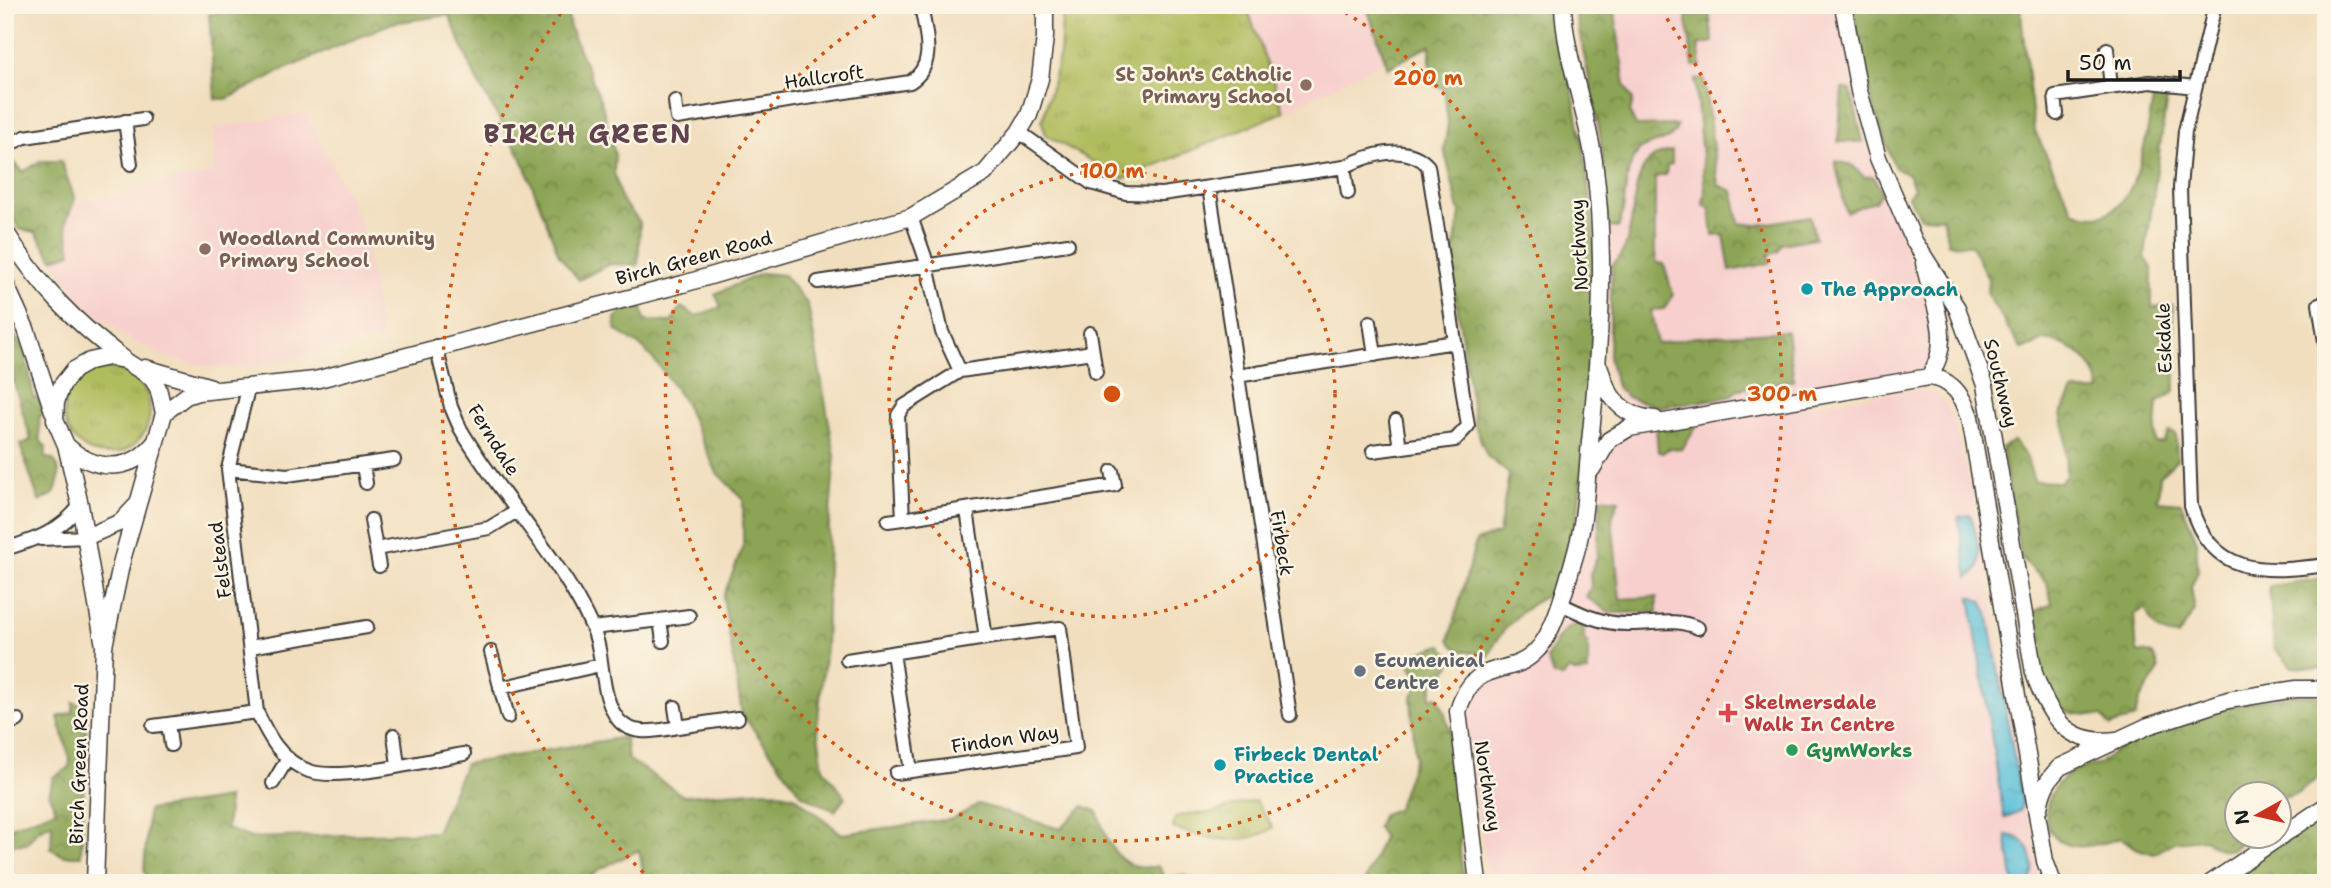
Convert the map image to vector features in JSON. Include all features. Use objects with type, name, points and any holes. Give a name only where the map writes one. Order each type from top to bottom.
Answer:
[{"type":"street","name":"Hallcroft","points":[[675,101],[677,118],[909,82],[922,73],[928,57],[921,5]]},
{"type":"street","name":"Birch Green Road","points":[[164,413],[186,396],[223,389],[248,389],[315,380],[436,346],[667,288],[911,217],[985,173],[1019,132],[1029,115],[1040,79],[1045,37],[1045,5]]},
{"type":"street","name":"Northway","points":[[1478,883],[1477,855],[1458,726],[1462,699],[1468,687],[1487,671],[1529,658],[1545,641],[1581,536],[1588,485],[1603,283],[1599,198],[1589,130],[1563,5]]},
{"type":"street","name":"Southway","points":[[1843,5],[1859,91],[1878,158],[1923,257],[1957,308],[1985,385],[2034,673],[2042,697],[2054,718],[2071,733],[2086,740],[2117,740]]},
{"type":"street","name":"Eskdale","points":[[2215,5],[2181,161],[2179,217],[2189,481],[2196,521],[2222,555],[2245,567],[2276,571],[2326,565]]},
{"type":"street","points":[[2107,49],[2111,87]]},
{"type":"street","points":[[2057,114],[2055,96],[2150,82],[2195,87]]},
{"type":"street","points":[[7,144],[25,137],[143,119]]},
{"type":"street","points":[[125,121],[131,164]]},
{"type":"street","points":[[1019,132],[1091,183],[1106,189],[1145,195],[1344,167],[1360,159],[1398,153],[1415,155],[1428,166],[1468,426],[1455,440],[1373,451]]},
{"type":"street","points":[[1344,167],[1348,192]]},
{"type":"street","name":"Firbeck","points":[[1209,187],[1290,715]]},
{"type":"street","points":[[911,217],[928,265],[942,332],[960,371]]},
{"type":"street","points":[[5,232],[44,289],[63,310],[132,363],[158,388],[164,413],[122,560],[104,646]]},
{"type":"street","points":[[818,282],[1068,244]]},
{"type":"street","points":[[1923,257],[1942,331],[1940,357],[1929,377]]},
{"type":"street","points":[[5,283],[13,313],[66,445],[80,505],[104,646]]},
{"type":"street","points":[[2326,303],[2319,303],[2326,348]]},
{"type":"street","points":[[1370,322],[1375,355]]},
{"type":"street","points":[[1090,333],[1096,372]]},
{"type":"street","points":[[1237,376],[1455,342]]},
{"type":"street","name":"Ferndale","points":[[436,346],[454,415],[466,439],[565,576],[593,628],[600,665],[615,715],[629,728],[648,732],[738,718]]},
{"type":"street","points":[[903,519],[898,415],[904,406],[960,371],[1093,352]]},
{"type":"street","points":[[55,421],[56,402],[62,384],[74,370],[90,361],[108,358],[132,363]]},
{"type":"street","points":[[1598,359],[1608,391],[1622,410],[1644,418],[1671,419]]},
{"type":"street","name":"Birch Green Road","points":[[132,363],[163,376],[223,389]]},
{"type":"street","name":"Northway","points":[[1588,485],[1595,460],[1609,440],[1629,428],[1929,377]]},
{"type":"street","name":"Southway","points":[[1929,377],[1938,378],[1959,393],[1970,417],[2045,861],[2053,883]]},
{"type":"street","name":"Felstead","points":[[248,389],[228,469],[257,712],[270,740],[288,758],[309,771],[337,775],[464,754]]},
{"type":"street","points":[[1396,421],[1400,448]]},
{"type":"street","points":[[66,445],[79,458],[97,466],[116,467],[134,461],[157,439]]},
{"type":"street","points":[[228,469],[287,475],[394,460]]},
{"type":"street","points":[[363,466],[366,483]]},
{"type":"street","points":[[888,521],[1115,485],[1112,471]]},
{"type":"street","points":[[37,539],[86,537],[121,523],[138,503]]},
{"type":"street","points":[[5,549],[37,539],[63,524],[80,505]]},
{"type":"street","points":[[967,510],[986,638]]},
{"type":"street","points":[[376,549],[489,528],[517,511]]},
{"type":"street","points":[[371,520],[379,566]]},
{"type":"street","points":[[1559,603],[1612,623],[1676,620],[1698,628]]},
{"type":"street","points":[[593,628],[690,616]]},
{"type":"street","points":[[660,620],[663,641]]},
{"type":"street","points":[[250,647],[367,627]]},
{"type":"street","name":"Findon Way","points":[[847,660],[1059,628],[1076,748],[895,773]]},
{"type":"street","name":"Birch Green Road","points":[[95,883],[104,646]]},
{"type":"street","points":[[491,652],[508,717]]},
{"type":"street","points":[[893,653],[911,771]]},
{"type":"street","points":[[500,688],[600,665]]},
{"type":"street","name":"Southway","points":[[2038,818],[2041,794],[2049,778],[2073,759],[2148,726],[2228,701],[2296,689],[2326,689]]},
{"type":"street","points":[[675,707],[678,727]]},
{"type":"street","points":[[153,726],[257,712]]},
{"type":"street","points":[[5,725],[18,720]]},
{"type":"street","points":[[168,724],[171,745]]},
{"type":"street","points":[[394,735],[398,765]]},
{"type":"street","points":[[273,783],[288,758]]},
{"type":"street","points":[[2211,883],[2326,806]]},
{"type":"street","name":"Northway","points":[[1477,855],[1489,883]]},
{"type":"shaded area","name":"St John's Catholic Primary School","points":[[1246,5],[1375,5],[1392,57],[1284,112]]},
{"type":"shaded area","points":[[1572,5],[1839,5],[1861,126],[1934,328],[1936,337],[1929,365],[1913,375],[1658,414],[1651,414],[1619,399],[1607,368],[1608,231],[1605,175]]},
{"type":"shaded area","name":"Woodland Community Primary School","points":[[306,113],[361,222],[382,338],[256,367],[213,367],[171,359],[133,341],[85,307],[30,228],[78,202],[120,196],[133,188],[213,173],[215,128]]},
{"type":"shaded area","points":[[1917,389],[1937,394],[1953,417],[1975,506],[2042,883],[1493,883],[1487,872],[1466,737],[1468,711],[1485,685],[1503,674],[1535,664],[1551,647],[1588,536],[1598,467],[1616,441],[1642,430]]},
{"type":"green space","points":[[270,5],[566,5],[570,28],[602,104],[615,155],[614,172],[621,200],[640,222],[638,265],[609,264],[579,280],[559,255],[522,159],[476,79],[449,15],[392,23],[283,70],[227,99],[215,99],[209,14]]},
{"type":"green space","points":[[1063,5],[1246,5],[1284,112],[1123,179],[1046,135],[1042,122],[1060,54]]},
{"type":"green space","points":[[1366,5],[1556,5],[1583,147],[1593,220],[1595,271],[1593,350],[1578,512],[1555,590],[1516,617],[1494,645],[1489,656],[1462,651],[1449,640],[1476,541],[1499,533],[1509,474],[1487,456],[1475,426],[1451,266],[1460,214],[1444,149],[1448,123],[1444,89],[1430,83],[1430,45],[1388,68]]},
{"type":"green space","points":[[1574,5],[1614,5],[1625,85],[1633,100],[1630,113],[1636,126],[1677,125],[1671,136],[1642,148],[1633,160],[1618,228],[1609,227],[1600,134]]},
{"type":"green space","points":[[1685,5],[1708,5],[1713,42],[1698,45],[1701,66],[1693,66]]},
{"type":"green space","points":[[1852,5],[2020,5],[2034,129],[2073,211],[2095,216],[2112,211],[2125,198],[2142,157],[2154,95],[2167,97],[2145,257],[2152,268],[2152,308],[2173,305],[2175,391],[2158,403],[2155,443],[2163,443],[2169,432],[2176,434],[2177,459],[2160,476],[2158,501],[2181,503],[2196,538],[2198,571],[2191,587],[2195,611],[2178,636],[2160,631],[2145,608],[2134,614],[2137,652],[2153,655],[2159,670],[2139,701],[2135,718],[2110,726],[2102,716],[2070,713],[2047,701],[2030,630],[2035,611],[2052,604],[2047,583],[2021,558],[2002,447],[2014,441],[2027,458],[2034,481],[2060,482],[2066,475],[2065,431],[2061,414],[2073,391],[2100,391],[2098,380],[2081,356],[2055,341],[2044,339],[2021,349],[1987,294],[1988,279],[1971,245],[1948,244],[1943,218],[1920,217],[1908,196],[1914,189],[1909,175],[1895,168],[1874,111]]},
{"type":"green space","points":[[1704,79],[1718,185],[1733,191],[1739,223],[1758,225],[1810,216],[1815,238],[1782,244],[1778,252],[1768,255],[1770,263],[1730,271],[1724,235],[1713,236],[1710,209],[1703,204],[1705,191],[1695,80]]},
{"type":"green space","points":[[1842,89],[1851,90],[1863,142],[1838,142]]},
{"type":"green space","points":[[1672,151],[1672,164],[1667,166],[1666,175],[1655,177],[1655,254],[1657,263],[1664,264],[1673,295],[1664,309],[1651,310],[1657,344],[1695,337],[1787,331],[1794,380],[1739,389],[1729,397],[1659,407],[1627,397],[1617,387],[1609,357],[1612,265],[1622,252],[1628,236],[1638,183],[1644,168],[1655,157]]},
{"type":"green space","points":[[41,161],[61,161],[75,199],[66,222],[71,253],[53,259],[35,232],[19,229],[5,207],[5,163],[15,163],[23,172]]},
{"type":"green space","points":[[1835,161],[1852,165],[1864,177],[1873,176],[1882,192],[1875,201],[1846,212]]},
{"type":"green space","points":[[762,273],[784,275],[808,305],[835,456],[829,526],[826,647],[817,727],[823,768],[845,797],[835,811],[802,795],[742,714],[723,597],[743,547],[743,499],[717,473],[683,400],[660,367],[644,349],[615,329],[615,318],[624,310],[642,308],[645,321],[671,322],[681,307],[696,316],[721,307],[715,294]]},
{"type":"green space","points":[[5,329],[13,334],[23,350],[34,398],[40,399],[43,414],[39,418],[40,440],[46,447],[45,458],[53,459],[59,472],[54,494],[39,501],[20,445],[31,440],[11,373],[5,369]]},
{"type":"green space","points":[[99,368],[115,368],[138,380],[147,394],[150,411],[147,428],[138,442],[115,454],[99,454],[83,447],[71,435],[64,419],[64,403],[71,387],[83,375]]},
{"type":"green space","points":[[1694,421],[1696,427],[1682,449],[1669,448],[1663,453],[1658,452],[1656,427]]},
{"type":"green space","points":[[1601,498],[1619,500],[1612,518],[1620,599],[1657,597],[1657,612],[1610,613],[1586,597],[1591,587],[1590,574],[1597,557]]},
{"type":"green space","points":[[2326,578],[2326,669],[2292,667],[2274,648],[2269,586]]},
{"type":"green space","points":[[1579,623],[1584,629],[1584,640],[1588,643],[1588,672],[1576,673],[1569,669],[1563,677],[1553,676],[1547,658],[1564,632]]},
{"type":"green space","points":[[1442,645],[1449,654],[1451,666],[1444,673],[1436,673],[1430,698],[1437,696],[1442,707],[1456,757],[1463,826],[1460,850],[1465,883],[1364,883],[1383,837],[1377,827],[1383,814],[1397,809],[1415,757],[1411,698],[1421,679],[1409,665],[1408,656]]},
{"type":"green space","points":[[2289,695],[2326,696],[2326,771],[2300,792],[2292,795],[2292,780],[2222,780],[2222,849],[2205,839],[2174,842],[2154,854],[2135,848],[2121,838],[2091,846],[2073,846],[2059,841],[2050,831],[2048,804],[2053,790],[2064,778],[2079,769],[2098,765],[2119,749],[2164,725],[2213,710]]},
{"type":"green space","points":[[73,702],[87,708],[81,856],[64,856],[51,849],[52,823],[36,832],[27,844],[5,845],[5,829],[56,810],[49,795],[53,777],[69,768],[70,759],[58,717],[73,712]]},
{"type":"green space","points":[[625,737],[628,759],[684,796],[765,790],[794,796],[842,834],[952,819],[979,804],[1060,829],[1083,806],[1097,811],[1111,845],[1124,861],[1145,868],[1159,866],[1166,879],[1183,875],[1206,883],[645,883],[639,850],[600,869],[583,883],[154,883],[144,872],[148,810],[228,798],[227,829],[251,838],[436,832],[465,764]]},
{"type":"green space","points":[[1256,801],[1273,828],[1249,838],[1211,838],[1173,828],[1175,818],[1180,816],[1214,812]]},
{"type":"green space","points":[[2326,812],[2326,883],[2221,883],[2270,850],[2292,850],[2292,835]]},
{"type":"water","points":[[1971,515],[1980,558],[1975,573],[1968,578],[1958,517]]},
{"type":"water","points":[[1970,597],[1982,601],[1988,613],[2022,801],[2020,811],[2004,818]]},
{"type":"water","points":[[2006,835],[2021,840],[2030,852],[2033,868],[2029,883],[2014,883]]},
{"type":"place","name":"St John's Catholic Primary School","points":[[1306,85]]},
{"type":"place","name":"Woodland Community Primary School","points":[[205,249]]},
{"type":"place","name":"The Approach","points":[[1807,289]]},
{"type":"place","name":"Ecumenical Centre","points":[[1360,671]]},
{"type":"place","name":"Skelmersdale Walk In Centre","points":[[1728,713]]},
{"type":"place","name":"GymWorks","points":[[1792,750]]},
{"type":"place","name":"Firbeck Dental Practice","points":[[1220,765]]},
{"type":"district","name":"BIRCH GREEN","points":[[588,133]]}]
